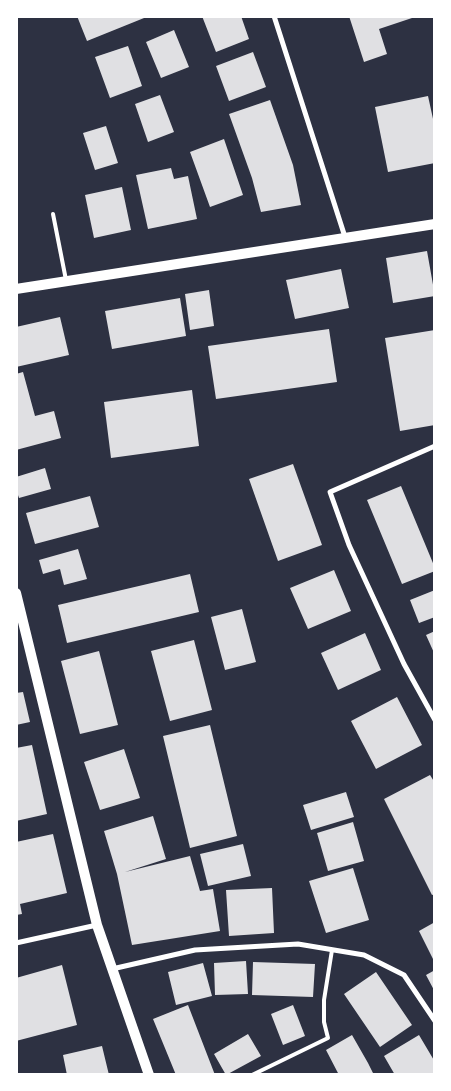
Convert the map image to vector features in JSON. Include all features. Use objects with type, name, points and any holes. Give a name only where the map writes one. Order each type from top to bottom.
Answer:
[{"type":"main road","points":[[16,289],[435,224]]},
{"type":"main road","points":[[17,600],[96,924],[149,1075]]},
{"type":"street","points":[[274,16],[345,237]]},
{"type":"street","points":[[435,446],[330,492],[349,545],[404,664],[435,720]]},
{"type":"street","points":[[16,943],[96,924]]},
{"type":"street","points":[[111,969],[195,950],[298,944],[364,955],[404,975],[435,1021]]},
{"type":"lane","points":[[53,214],[67,281]]},
{"type":"lane","points":[[252,1075],[328,1038],[324,1022],[324,1000],[332,950]]},
{"type":"building","points":[[77,16],[149,16],[87,41]]},
{"type":"building","points":[[202,16],[241,16],[249,39],[216,52]]},
{"type":"building","points":[[349,16],[415,17],[379,29],[387,54],[364,62]]},
{"type":"building","points":[[174,30],[189,67],[161,78],[146,42]]},
{"type":"building","points":[[128,46],[142,86],[110,98],[95,57]]},
{"type":"building","points":[[253,52],[266,87],[229,101],[216,66]]},
{"type":"building","points":[[160,95],[174,132],[148,142],[135,104]]},
{"type":"building","points":[[428,96],[435,128],[435,163],[388,172],[375,107]]},
{"type":"building","points":[[270,100],[293,165],[301,205],[261,212],[252,178],[229,114]]},
{"type":"building","points":[[106,126],[118,163],[95,170],[83,133]]},
{"type":"building","points":[[224,139],[243,195],[210,207],[190,152]]},
{"type":"building","points":[[171,168],[174,179],[188,176],[197,219],[148,229],[136,175]]},
{"type":"building","points":[[122,187],[131,230],[94,238],[85,195]]},
{"type":"building","points":[[427,251],[435,296],[393,303],[386,258]]},
{"type":"building","points":[[341,269],[349,308],[295,319],[286,280]]},
{"type":"building","points":[[209,290],[214,326],[190,330],[185,294]]},
{"type":"building","points":[[180,298],[186,336],[112,349],[105,311]]},
{"type":"building","points":[[60,317],[69,355],[16,367],[16,327]]},
{"type":"building","points":[[329,329],[337,382],[216,399],[208,346]]},
{"type":"building","points":[[435,330],[435,425],[400,431],[385,338]]},
{"type":"building","points":[[23,372],[35,416],[54,411],[61,438],[16,450],[16,374]]},
{"type":"building","points":[[192,390],[199,446],[111,458],[104,402]]},
{"type":"building","points":[[293,464],[322,545],[278,561],[249,479]]},
{"type":"building","points":[[45,468],[51,489],[19,498],[16,489],[16,477]]},
{"type":"building","points":[[401,486],[435,568],[435,571],[402,584],[367,500]]},
{"type":"building","points":[[90,496],[99,527],[35,544],[26,513]]},
{"type":"building","points":[[78,549],[87,579],[64,585],[60,569],[43,574],[39,560]]},
{"type":"building","points":[[334,570],[351,611],[308,629],[290,588]]},
{"type":"building","points":[[190,574],[199,612],[67,643],[58,605]]},
{"type":"building","points":[[435,590],[435,617],[419,623],[410,600]]},
{"type":"building","points":[[242,609],[256,662],[225,670],[211,617]]},
{"type":"building","points":[[435,631],[435,655],[426,635]]},
{"type":"building","points":[[365,633],[381,670],[338,690],[321,653]]},
{"type":"building","points":[[194,640],[212,710],[170,721],[151,651]]},
{"type":"building","points":[[99,651],[118,725],[80,734],[61,661]]},
{"type":"building","points":[[23,692],[30,722],[16,725],[16,693]]},
{"type":"building","points":[[397,697],[422,745],[376,769],[351,721]]},
{"type":"building","points":[[210,725],[237,836],[190,848],[163,736]]},
{"type":"building","points":[[32,745],[47,814],[16,821],[16,748]]},
{"type":"building","points":[[124,749],[140,798],[100,810],[84,762]]},
{"type":"building","points":[[430,775],[435,783],[435,894],[432,895],[384,799]]},
{"type":"building","points":[[346,792],[354,817],[311,830],[303,805]]},
{"type":"building","points":[[153,816],[166,859],[125,872],[190,856],[200,891],[213,889],[220,931],[132,945],[117,874],[104,831]]},
{"type":"building","points":[[353,822],[364,861],[328,871],[317,833]]},
{"type":"building","points":[[53,834],[67,893],[20,904],[22,914],[16,915],[16,842]]},
{"type":"building","points":[[243,844],[251,876],[208,886],[200,854]]},
{"type":"building","points":[[353,868],[369,920],[326,933],[309,881]]},
{"type":"building","points":[[272,888],[274,933],[229,936],[226,890]]},
{"type":"building","points":[[435,922],[435,963],[419,931]]},
{"type":"building","points":[[246,961],[248,994],[215,995],[214,963]]},
{"type":"building","points":[[253,962],[315,964],[313,997],[252,995]]},
{"type":"building","points":[[203,963],[212,996],[176,1005],[168,972]]},
{"type":"building","points":[[62,965],[77,1025],[16,1041],[16,978]]},
{"type":"building","points":[[435,970],[435,992],[426,975]]},
{"type":"building","points":[[376,972],[412,1025],[380,1047],[344,994]]},
{"type":"building","points":[[188,1005],[215,1075],[176,1075],[153,1019]]},
{"type":"building","points":[[293,1005],[305,1036],[283,1045],[271,1014]]},
{"type":"building","points":[[248,1034],[261,1056],[226,1075],[214,1054]]},
{"type":"building","points":[[352,1035],[374,1075],[339,1075],[326,1050]]},
{"type":"building","points":[[419,1035],[435,1062],[435,1075],[395,1075],[384,1056]]},
{"type":"building","points":[[102,1046],[109,1075],[67,1075],[63,1055]]}]
